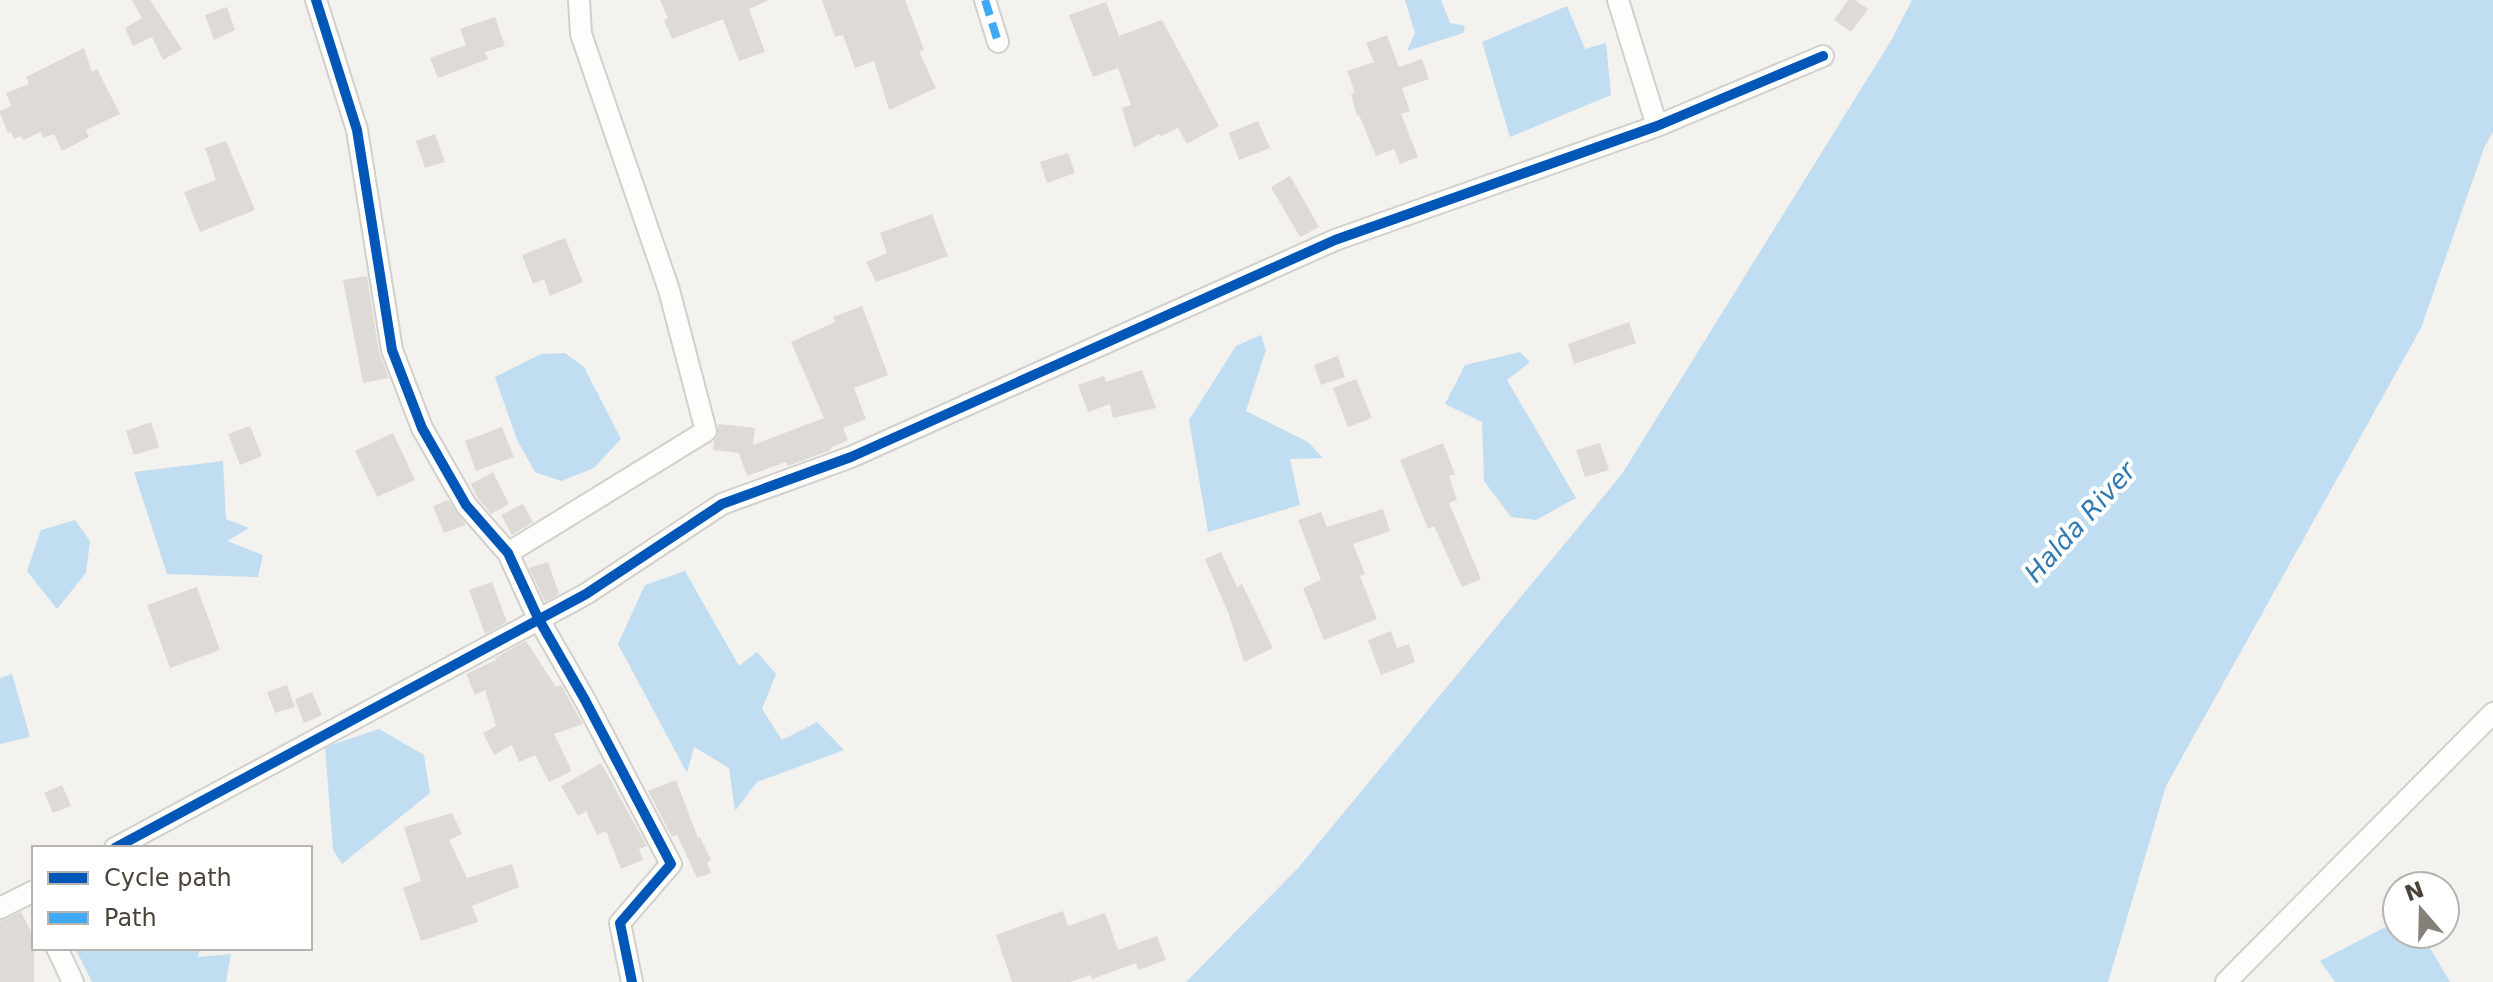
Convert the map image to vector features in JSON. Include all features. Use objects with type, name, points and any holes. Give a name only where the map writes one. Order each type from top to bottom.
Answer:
[{"type":"street","points":[[316,0],[357,130],[392,350],[422,428],[466,505],[508,553],[538,618],[671,864],[620,923],[632,982]]},
{"type":"street","points":[[508,553],[706,431],[669,290],[581,34],[579,0]]},
{"type":"street","points":[[985,0],[998,42]]},
{"type":"street","points":[[1618,0],[1657,126]]},
{"type":"street","points":[[119,846],[586,594],[722,504],[851,457],[1335,240],[1657,126],[1823,56]]},
{"type":"street","points":[[2226,982],[2493,713]]},
{"type":"street","points":[[0,908],[32,895]]},
{"type":"street","points":[[58,950],[73,982]]},
{"type":"water","points":[[1405,0],[1441,0],[1450,23],[1465,26],[1463,33],[1407,51],[1415,33]]},
{"type":"water","name":"Halda River","points":[[1912,0],[2493,0],[2493,132],[2484,148],[2421,328],[2166,786],[2108,982],[1186,982],[1299,867],[1622,474],[1892,39]]},
{"type":"water","points":[[1567,6],[1585,49],[1606,43],[1611,95],[1510,137],[1482,42]]},
{"type":"water","points":[[1261,335],[1266,350],[1246,411],[1308,442],[1323,458],[1290,459],[1300,505],[1208,532],[1189,420],[1236,346]]},
{"type":"water","points":[[1520,352],[1530,362],[1507,380],[1576,498],[1536,520],[1511,517],[1484,481],[1482,422],[1445,404],[1465,365]]},
{"type":"water","points":[[565,353],[584,367],[621,439],[594,468],[561,481],[535,472],[517,440],[495,377],[541,354]]},
{"type":"water","points":[[223,461],[226,519],[249,528],[227,541],[263,555],[258,577],[167,574],[134,472]]},
{"type":"water","points":[[75,520],[90,541],[86,573],[57,609],[27,571],[41,530]]},
{"type":"water","points":[[685,571],[739,666],[757,652],[776,674],[762,709],[782,740],[817,722],[844,750],[757,782],[735,811],[729,768],[694,747],[687,773],[618,644],[645,585]]},
{"type":"water","points":[[12,674],[30,737],[0,744],[0,678]]},
{"type":"water","points":[[379,729],[424,755],[430,793],[342,864],[333,850],[325,747]]},
{"type":"water","points":[[2381,929],[2381,950],[2431,950],[2450,982],[2335,982],[2320,961]]},
{"type":"water","points":[[76,950],[200,950],[198,957],[231,954],[226,982],[92,982]]},
{"type":"building","points":[[132,0],[150,0],[182,49],[163,60],[152,37],[133,46],[125,28],[142,18]]},
{"type":"building","points":[[660,0],[769,0],[749,9],[765,52],[739,61],[723,19],[672,39]]},
{"type":"building","points":[[822,0],[905,0],[924,50],[919,52],[936,88],[889,110],[874,61],[855,68],[843,35],[835,37]]},
{"type":"building","points":[[1848,0],[1855,0],[1868,9],[1851,32],[1834,20]]},
{"type":"building","points":[[1106,2],[1119,36],[1162,20],[1219,126],[1187,144],[1178,128],[1161,136],[1159,134],[1134,148],[1122,108],[1131,105],[1118,68],[1093,77],[1069,15]]},
{"type":"building","points":[[227,7],[235,30],[214,40],[205,15]]},
{"type":"building","points":[[495,17],[505,46],[485,52],[488,59],[438,78],[430,58],[466,45],[460,29]]},
{"type":"building","points":[[1387,35],[1399,67],[1422,59],[1429,79],[1402,88],[1410,111],[1401,114],[1418,157],[1400,164],[1394,149],[1376,156],[1357,116],[1351,94],[1355,93],[1347,71],[1374,62],[1366,43]]},
{"type":"building","points":[[84,48],[92,72],[97,69],[120,114],[86,130],[89,137],[62,151],[54,134],[43,138],[41,132],[23,140],[21,136],[14,139],[11,132],[8,133],[0,113],[11,106],[6,93],[29,84],[26,77]]},
{"type":"building","points":[[1258,121],[1270,148],[1239,160],[1229,133]]},
{"type":"building","points":[[435,134],[445,162],[425,168],[416,141]]},
{"type":"building","points":[[226,141],[255,210],[200,232],[184,192],[216,180],[205,148]]},
{"type":"building","points":[[1068,153],[1075,173],[1047,183],[1040,162]]},
{"type":"building","points":[[1290,176],[1319,227],[1300,237],[1271,187]]},
{"type":"building","points":[[932,214],[948,256],[876,282],[866,262],[887,253],[880,233]]},
{"type":"building","points":[[565,238],[583,282],[550,296],[544,279],[533,284],[522,255]]},
{"type":"building","points":[[367,276],[379,352],[389,378],[363,383],[343,280]]},
{"type":"building","points":[[862,306],[888,375],[854,388],[866,419],[843,428],[848,440],[831,450],[788,466],[786,462],[747,476],[739,453],[713,450],[718,424],[755,428],[753,445],[824,418],[791,342],[835,322],[833,317]]},
{"type":"building","points":[[1629,322],[1636,343],[1574,364],[1568,344]]},
{"type":"building","points":[[1338,356],[1345,377],[1321,385],[1314,365]]},
{"type":"building","points":[[1142,370],[1156,408],[1113,418],[1110,404],[1088,412],[1078,385],[1104,376],[1106,382]]},
{"type":"building","points":[[1356,379],[1372,418],[1348,427],[1333,388]]},
{"type":"building","points":[[151,422],[159,447],[134,455],[126,431]]},
{"type":"building","points":[[250,426],[262,456],[240,465],[228,434]]},
{"type":"building","points":[[502,427],[514,457],[476,471],[465,441]]},
{"type":"building","points":[[393,433],[415,480],[377,497],[355,451]]},
{"type":"building","points":[[1443,443],[1455,474],[1449,476],[1457,500],[1449,503],[1481,579],[1462,587],[1434,526],[1428,529],[1400,460]]},
{"type":"building","points":[[1600,443],[1609,470],[1585,477],[1576,450]]},
{"type":"building","points":[[493,472],[509,504],[491,514],[471,484]]},
{"type":"building","points":[[448,500],[466,525],[444,533],[433,506]]},
{"type":"building","points":[[523,504],[533,522],[512,535],[501,515]]},
{"type":"building","points":[[1383,509],[1390,531],[1353,544],[1365,574],[1360,576],[1377,619],[1324,640],[1303,588],[1321,580],[1298,520],[1321,512],[1327,527]]},
{"type":"building","points":[[1221,552],[1237,587],[1242,584],[1273,648],[1244,662],[1228,612],[1205,559]]},
{"type":"building","points":[[548,562],[559,594],[545,602],[529,568]]},
{"type":"building","points":[[492,582],[507,622],[485,634],[469,590]]},
{"type":"building","points":[[197,587],[220,650],[170,668],[147,605]]},
{"type":"building","points":[[1391,631],[1397,648],[1409,644],[1415,662],[1381,675],[1368,640]]},
{"type":"building","points":[[526,641],[556,687],[561,685],[583,724],[554,734],[572,771],[549,782],[535,755],[519,762],[512,745],[494,755],[483,733],[496,726],[485,690],[475,695],[466,674]]},
{"type":"building","points":[[287,685],[295,707],[275,713],[267,692]]},
{"type":"building","points":[[312,692],[322,715],[304,723],[295,699]]},
{"type":"building","points":[[601,763],[647,846],[639,849],[643,860],[621,869],[606,831],[597,835],[586,811],[578,816],[561,786]]},
{"type":"building","points":[[676,780],[698,838],[711,860],[707,862],[711,873],[697,878],[677,835],[672,837],[648,791]]},
{"type":"building","points":[[62,785],[71,806],[53,813],[44,793]]},
{"type":"building","points":[[452,813],[462,834],[449,840],[467,878],[512,864],[519,887],[472,906],[478,922],[421,941],[403,888],[421,881],[404,827]]},
{"type":"building","points":[[1063,911],[1068,926],[1105,913],[1118,950],[1157,936],[1166,960],[1138,970],[1136,963],[1092,979],[1091,975],[1070,982],[1012,982],[996,935]]},
{"type":"building","points":[[21,912],[32,933],[34,982],[0,982],[0,921]]},
{"type":"marked path","points":[[985,0],[998,42]]},
{"type":"cycle path","points":[[316,0],[357,130],[392,350],[422,428],[466,505],[508,553],[538,618],[671,864],[620,923],[632,982]]},
{"type":"cycle path","points":[[119,846],[586,594],[722,504],[851,457],[1335,240],[1657,126],[1823,56]]}]
